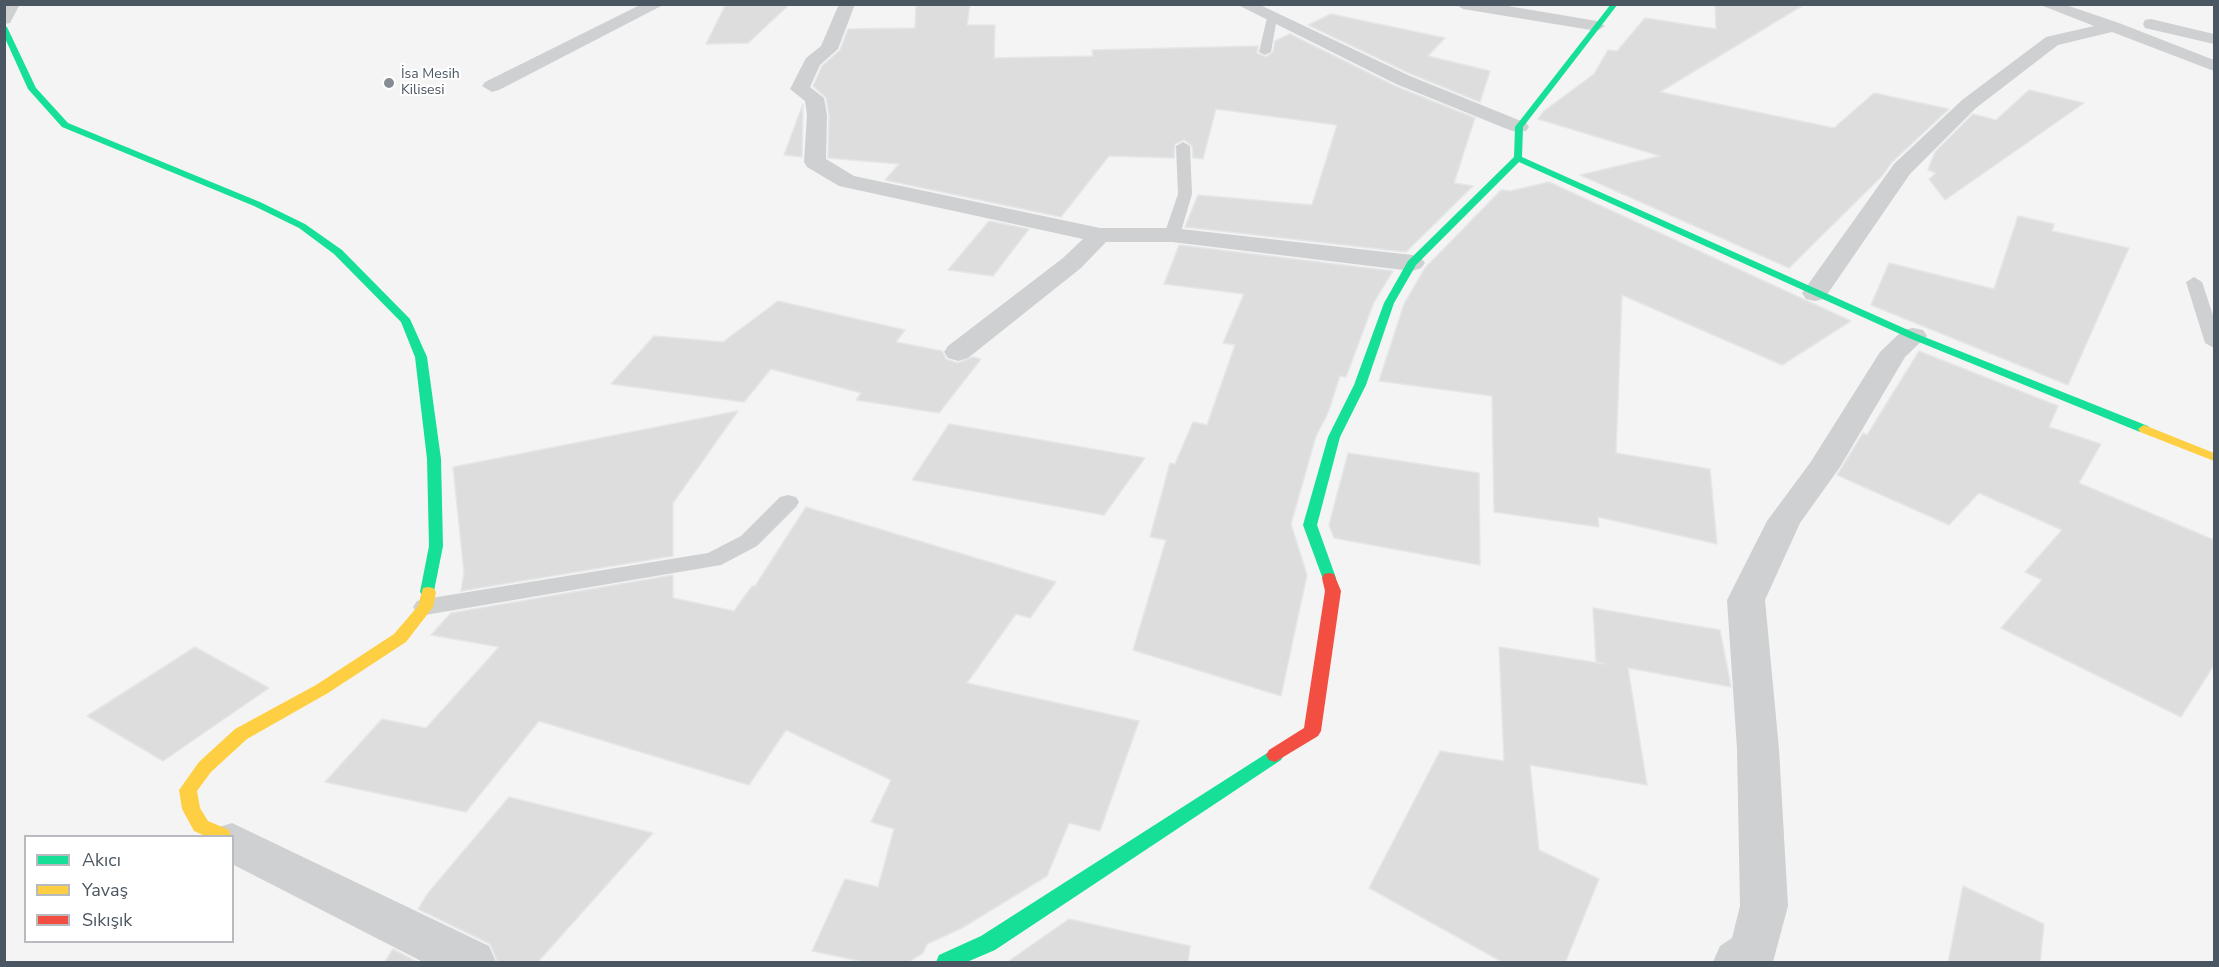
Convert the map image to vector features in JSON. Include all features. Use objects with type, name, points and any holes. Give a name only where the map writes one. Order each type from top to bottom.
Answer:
[{"type":"street","points":[[4,19],[6,10],[12,4]]},
{"type":"street","points":[[492,86],[628,16],[657,4]]},
{"type":"street","points":[[847,4],[829,50],[812,62],[800,89],[814,98],[818,115],[816,162],[847,181],[1100,235],[1172,236],[1412,263]]},
{"type":"street","points":[[1245,4],[1403,80],[1519,128]]},
{"type":"street","points":[[1463,4],[1597,26]]},
{"type":"street","points":[[946,963],[988,943],[1312,731],[1333,591],[1310,525],[1334,437],[1360,385],[1389,303],[1412,263],[1518,158],[1519,128],[1615,4]]},
{"type":"street","points":[[2046,4],[2214,66]]},
{"type":"street","points":[[1815,293],[1902,169],[1969,104],[2052,41],[2113,27],[2140,14],[2214,39]]},
{"type":"street","points":[[4,27],[32,89],[65,125],[257,204],[302,226],[338,252],[406,321],[421,357],[434,459],[436,546],[425,607],[400,638],[322,689],[241,734],[205,767],[188,790],[191,809],[201,825],[218,835]]},
{"type":"street","points":[[1518,158],[1913,336],[2214,457]]},
{"type":"street","points":[[958,352],[1072,263],[1100,235]]},
{"type":"street","points":[[1737,963],[1753,952],[1764,906],[1758,749],[1746,600],[1784,521],[1824,467],[1894,352],[1913,336]]},
{"type":"street","points":[[234,843],[471,963]]},
{"type":"lane","points":[[1265,52],[1272,18]]},
{"type":"lane","points":[[1172,236],[1185,194],[1183,146]]},
{"type":"lane","points":[[2194,282],[2214,343]]},
{"type":"lane","points":[[425,607],[713,560],[749,541],[788,502]]},
{"type":"building","points":[[726,4],[790,4],[748,43],[706,44]]},
{"type":"building","points":[[916,4],[970,4],[967,25],[995,25],[994,58],[1093,56],[1092,50],[1258,46],[1257,53],[1266,57],[1273,52],[1275,41],[1290,34],[1395,86],[1475,118],[1454,183],[1473,186],[1406,252],[1185,227],[1198,195],[1312,205],[1337,125],[1216,109],[1203,159],[1193,158],[1192,146],[1184,140],[1175,144],[1174,158],[1109,156],[1061,217],[885,180],[899,164],[828,158],[829,115],[826,98],[813,86],[822,66],[840,50],[848,29],[915,28]]},
{"type":"building","points":[[1715,4],[1805,4],[1660,92],[1834,128],[1874,93],[1949,109],[1892,162],[1882,176],[1789,268],[1580,175],[1660,156],[1538,119],[1544,111],[1594,74],[1608,50],[1617,51],[1645,18],[1716,29]]},
{"type":"building","points":[[1331,14],[1445,38],[1428,56],[1490,71],[1480,102],[1411,74],[1308,25]]},
{"type":"building","points":[[2029,90],[2084,103],[1945,200],[1929,179],[1936,173],[1928,170],[1935,152],[1973,114],[1996,120]]},
{"type":"building","points":[[803,104],[802,157],[784,155]]},
{"type":"building","points":[[1549,182],[1851,321],[1782,365],[1622,295],[1616,453],[1710,469],[1717,544],[1598,517],[1599,527],[1494,512],[1492,396],[1379,381],[1404,304],[1425,268],[1501,190],[1510,191]]},
{"type":"building","points":[[2018,216],[2054,224],[2052,231],[2129,248],[2068,385],[1871,305],[1889,263],[1994,289]]},
{"type":"building","points":[[989,221],[1029,229],[993,276],[948,270]]},
{"type":"building","points":[[1179,245],[1393,271],[1374,302],[1346,377],[1340,376],[1328,413],[1316,436],[1291,524],[1307,575],[1281,696],[1133,650],[1166,540],[1150,537],[1170,463],[1175,464],[1193,422],[1207,425],[1235,345],[1223,343],[1244,294],[1164,284]]},
{"type":"building","points":[[778,301],[905,330],[896,342],[942,351],[946,359],[957,363],[973,357],[981,359],[939,413],[856,400],[861,393],[771,369],[744,402],[611,384],[654,336],[723,342]]},
{"type":"building","points":[[1919,351],[2058,406],[2049,427],[2101,444],[2079,483],[2214,540],[2214,665],[2181,717],[2001,628],[2042,580],[2025,572],[2062,530],[1979,493],[1949,525],[1837,475],[1863,433],[1867,435]]},
{"type":"building","points":[[738,411],[673,503],[673,556],[461,591],[464,573],[453,467]]},
{"type":"building","points":[[949,424],[1145,458],[1104,515],[912,480]]},
{"type":"building","points":[[1348,453],[1479,473],[1480,565],[1334,538],[1329,525]]},
{"type":"building","points":[[806,507],[1056,582],[1030,618],[1016,614],[967,683],[1139,721],[1100,831],[1069,823],[1047,876],[962,928],[927,944],[923,953],[907,963],[869,963],[812,951],[845,879],[878,887],[894,829],[871,822],[891,780],[786,730],[749,785],[539,721],[466,812],[325,782],[382,719],[426,728],[499,647],[431,635],[451,613],[673,575],[673,598],[734,611],[752,586],[755,586]]},
{"type":"building","points":[[1593,608],[1720,630],[1731,687],[1628,668],[1647,785],[1530,765],[1539,850],[1599,879],[1565,963],[1504,963],[1369,888],[1440,751],[1504,761],[1499,647],[1605,664],[1596,662]]},
{"type":"building","points":[[195,647],[269,688],[163,761],[87,716]]},
{"type":"building","points":[[509,797],[653,833],[537,963],[498,963],[490,944],[418,909],[428,893]]},
{"type":"building","points":[[1963,886],[2044,924],[2040,963],[1948,963]]},
{"type":"building","points":[[1069,919],[1190,946],[1188,963],[1006,963]]},
{"type":"building","points":[[393,949],[419,963],[384,963]]},
{"type":"traffic: fast","points":[[1329,578],[1310,525],[1334,437],[1360,385],[1389,303],[1412,263],[1518,158],[1519,127],[1615,4]]},
{"type":"traffic: fast","points":[[4,27],[32,89],[65,125],[257,204],[302,226],[338,252],[406,321],[421,357],[434,459],[436,546],[428,592]]},
{"type":"traffic: fast","points":[[1518,158],[1913,336],[2144,429]]},
{"type":"traffic: fast","points":[[946,962],[988,943],[1275,755]]},
{"type":"traffic: slow","points":[[2144,429],[2214,457]]},
{"type":"traffic: slow","points":[[220,835],[201,826],[191,809],[188,790],[205,767],[241,734],[322,689],[400,638],[425,607],[428,592]]},
{"type":"traffic: jam","points":[[1275,755],[1312,731],[1333,591],[1329,578]]},
{"type":"place","name":"İsa Mesih Kilisesi","points":[[389,83]]}]
